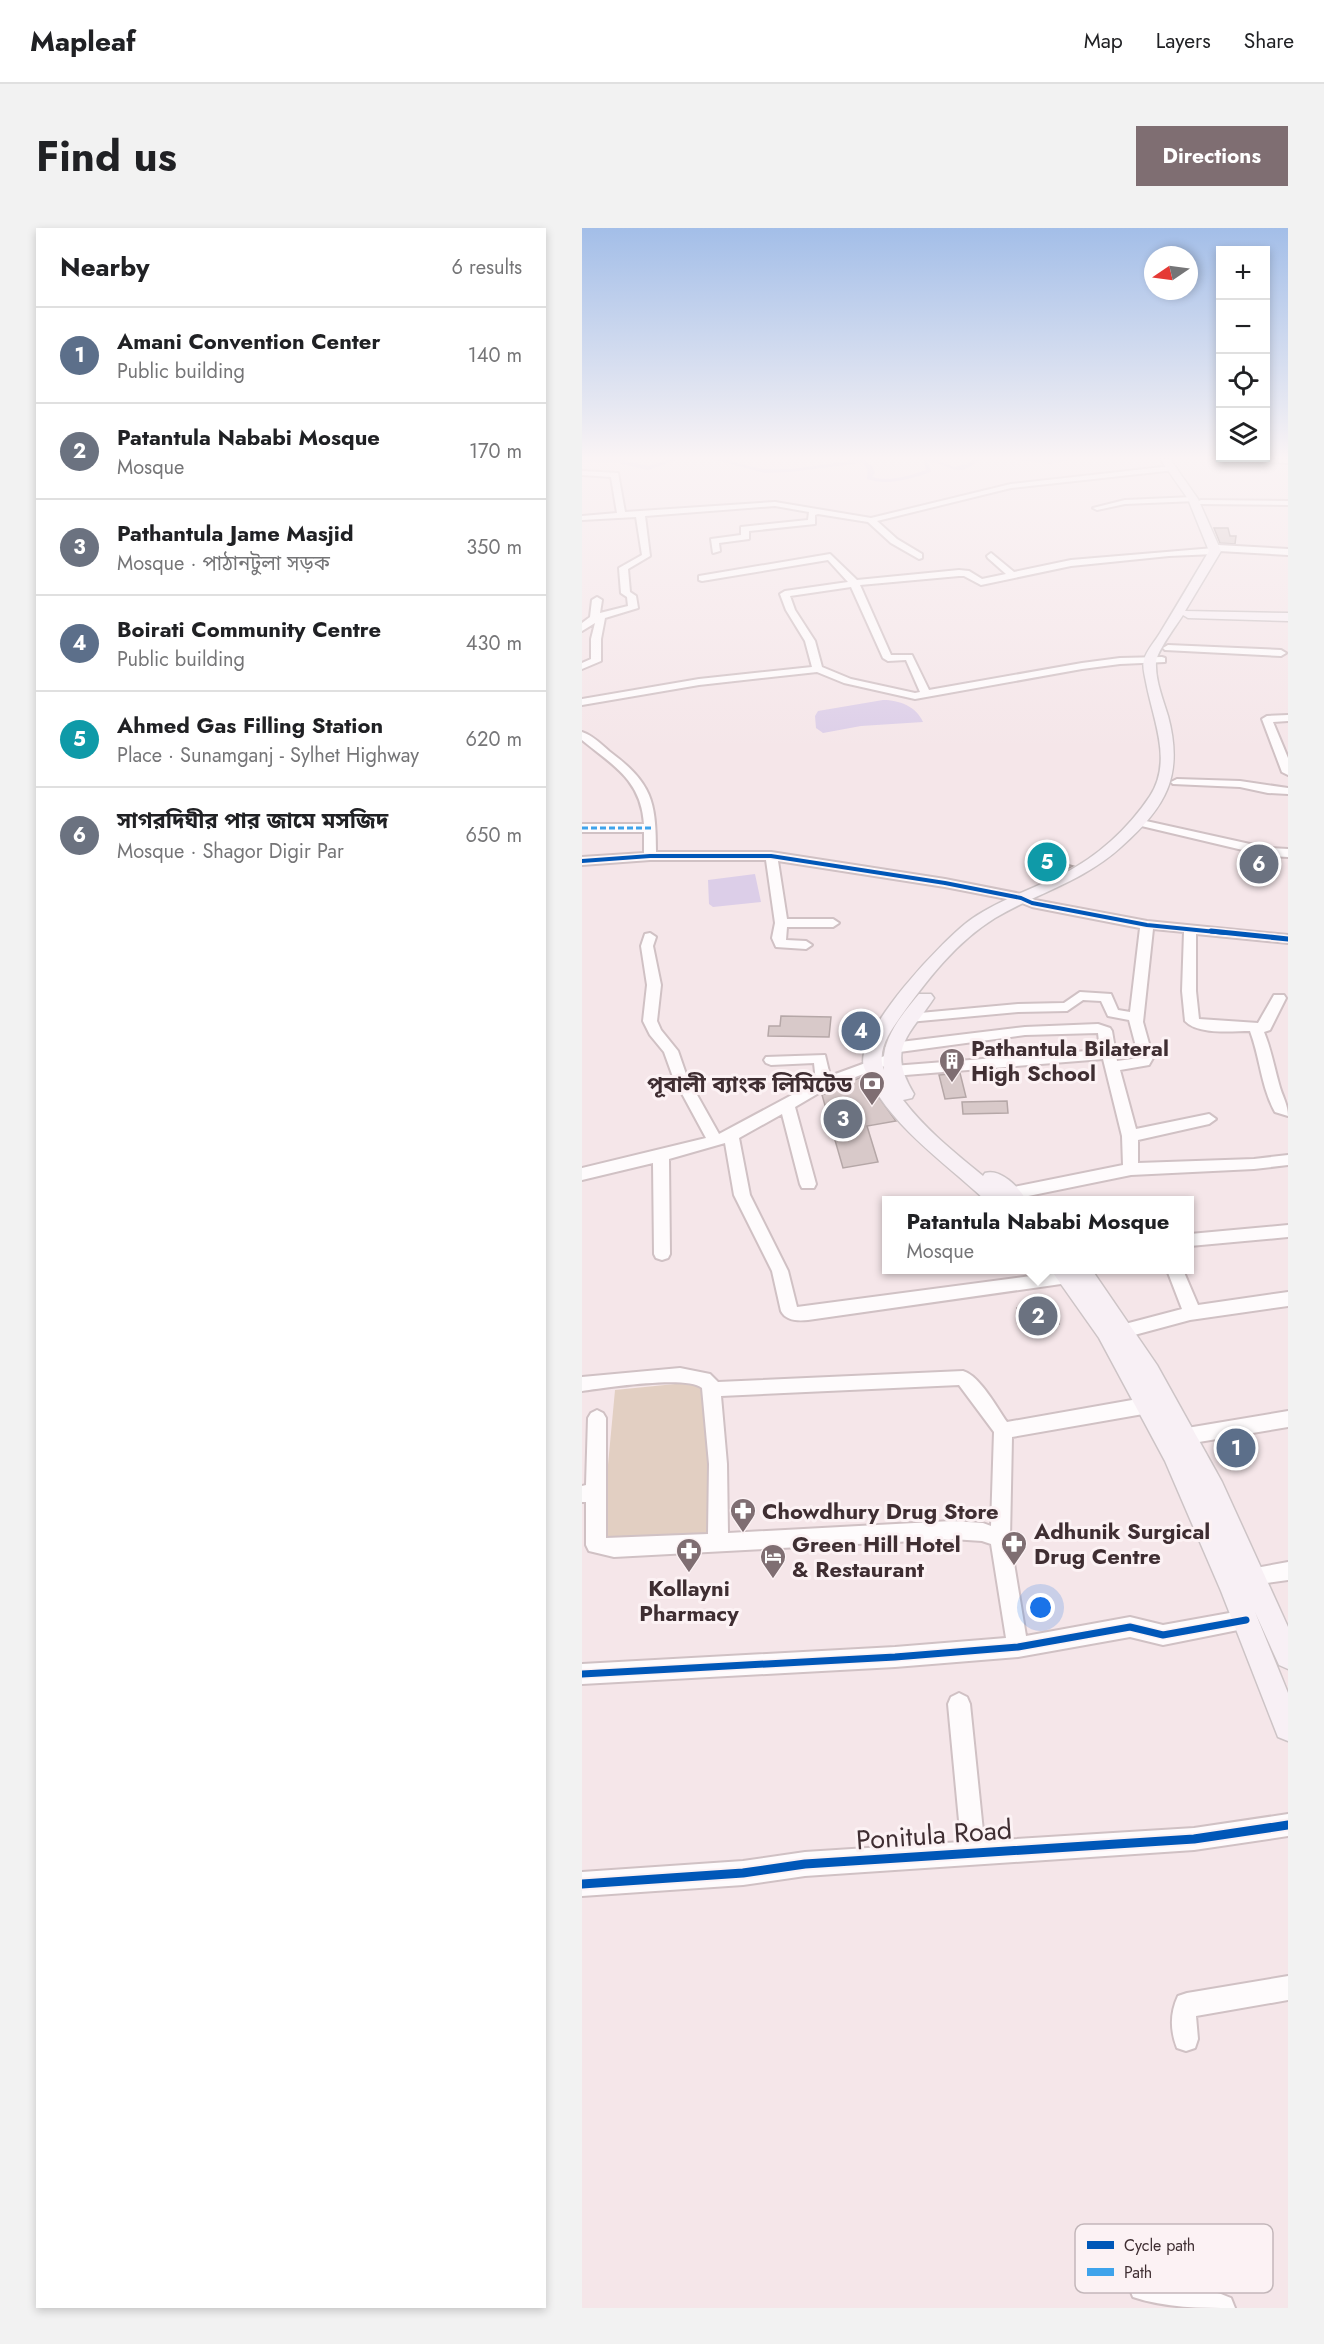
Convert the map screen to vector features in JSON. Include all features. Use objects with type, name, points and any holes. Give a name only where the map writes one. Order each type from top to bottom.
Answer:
[{"type":"main road","points":[[1143,824],[1148,809],[1164,781],[1168,760],[1167,737],[1150,674],[1182,614],[1212,571],[1218,556]]},
{"type":"main road","points":[[1182,614],[1288,616]]},
{"type":"main road","points":[[980,1175],[933,1144],[903,1112],[873,1067],[872,1049],[883,1029],[932,966],[966,931],[1027,901],[1076,882],[1112,860],[1177,782],[1180,762],[1176,731],[1162,678],[1160,656],[1182,614]]},
{"type":"main road","points":[[1005,1196],[980,1175],[902,1091],[891,1059],[909,1018],[953,963],[976,939],[1027,901]]},
{"type":"main road","points":[[1073,1274],[1117,1332],[1187,1436],[1246,1620],[1288,1727]]},
{"type":"main road","points":[[1117,1332],[1149,1405],[1177,1460],[1252,1576],[1288,1656]]},
{"type":"street","points":[[582,627],[598,617],[633,608],[631,596],[626,592],[623,568],[646,556]]},
{"type":"street","points":[[991,556],[1013,576]]},
{"type":"street","points":[[818,669],[812,659],[812,646],[808,636],[784,595],[854,583],[959,573],[966,573],[979,582],[1071,562],[1136,556]]},
{"type":"street","points":[[702,579],[830,557],[854,583],[888,658],[909,657],[926,694]]},
{"type":"street","points":[[582,666],[596,661],[597,600]]},
{"type":"street","points":[[582,702],[699,682],[818,669],[848,681],[910,697],[1082,666],[1160,656],[1281,653]]},
{"type":"street","points":[[1288,718],[1267,719],[1288,772]]},
{"type":"street","points":[[582,735],[619,764],[643,792],[651,828],[650,856]]},
{"type":"street","points":[[1177,782],[1242,784],[1288,791]]},
{"type":"street","points":[[1143,824],[1268,852],[1288,853]]},
{"type":"street","points":[[582,828],[651,828]]},
{"type":"street","points":[[582,861],[650,856],[771,856],[945,883],[1147,925],[1288,939]]},
{"type":"street","points":[[771,856],[781,923],[778,938],[781,944],[806,945]]},
{"type":"street","points":[[781,923],[833,923]]},
{"type":"street","points":[[891,1059],[1144,1062],[1146,1058],[1136,1017],[1147,925]]},
{"type":"street","points":[[1190,930],[1189,991],[1192,1021],[1202,1025],[1265,1027],[1279,998]]},
{"type":"street","points":[[650,937],[647,946],[654,985],[650,1021],[671,1051],[680,1077],[723,1138],[742,1195],[780,1270],[789,1311],[796,1314],[808,1313],[1058,1274]]},
{"type":"street","points":[[909,1018],[1018,1008],[1068,1007],[1080,996],[1106,997],[1113,1013],[1136,1017]]},
{"type":"street","points":[[1256,1028],[1265,1051],[1272,1086],[1280,1108],[1288,1111]]},
{"type":"street","points":[[584,1169],[661,1156],[723,1138],[787,1106],[824,1084],[891,1059],[1025,1031],[1098,1029],[1105,1031],[1110,1060],[1130,1136],[1131,1169]]},
{"type":"street","points":[[771,1060],[820,1058],[824,1084]]},
{"type":"street","points":[[787,1106],[808,1184]]},
{"type":"street","points":[[1130,1136],[1209,1119]]},
{"type":"street","points":[[661,1156],[662,1254]]},
{"type":"street","points":[[1016,1196],[1131,1169],[1254,1164],[1288,1160]]},
{"type":"street","points":[[1194,1240],[1288,1231]]},
{"type":"street","points":[[1177,1274],[1190,1306],[1190,1313]]},
{"type":"street","points":[[1117,1332],[1190,1313],[1288,1299]]},
{"type":"street","points":[[582,1384],[645,1377],[687,1377],[705,1379],[711,1385],[714,1394],[718,1464],[718,1543]]},
{"type":"street","points":[[719,1389],[963,1378],[1004,1431],[1000,1539],[1018,1647]]},
{"type":"street","points":[[1004,1431],[1149,1405]]},
{"type":"street","points":[[597,1418],[589,1493],[596,1545],[614,1548],[951,1530],[983,1532],[1000,1539]]},
{"type":"street","points":[[1187,1436],[1288,1419]]},
{"type":"street","points":[[1252,1576],[1288,1571]]},
{"type":"street","points":[[582,1674],[895,1657],[1018,1647],[1130,1627],[1163,1635],[1246,1620]]},
{"type":"street","points":[[959,1704],[974,1854]]},
{"type":"street","name":"Ponitula Road","points":[[582,1884],[743,1873],[805,1864],[1194,1839],[1288,1825]]},
{"type":"street","points":[[1186,2039],[1183,2013],[1186,2005],[1288,1988]]},
{"type":"street","points":[[1165,2293],[1221,2308]]},
{"type":"shaded area","points":[[883,700],[906,705],[920,716],[923,722],[861,726],[823,733],[816,728],[815,716],[818,711]]},
{"type":"shaded area","points":[[755,874],[761,902],[713,907],[709,904],[708,880]]},
{"type":"shaded area","points":[[695,1382],[707,1391],[707,1539],[601,1540],[615,1390]]},
{"type":"building","points":[[1250,854],[1268,858],[1267,874],[1249,873]]},
{"type":"building","points":[[1041,857],[1073,866],[1055,875],[1031,866]]},
{"type":"building","points":[[781,1016],[831,1017],[829,1037],[768,1036],[769,1026],[780,1026]]},
{"type":"building","name":"Pathantula Bilateral High School","points":[[960,1073],[966,1097],[945,1099],[939,1075]]},
{"type":"building","points":[[861,1077],[868,1082],[896,1121],[867,1126],[878,1162],[843,1168],[822,1095]]},
{"type":"building","points":[[1007,1101],[1008,1113],[963,1114],[962,1102]]},
{"type":"building","points":[[1039,1301],[1042,1307],[1049,1305],[1059,1324],[1029,1332],[1017,1308]]},
{"type":"marked path","points":[[582,828],[651,828]]},
{"type":"cycle path","points":[[582,861],[650,856],[771,856],[945,883],[1021,898],[1032,903],[1147,925],[1288,939]]},
{"type":"cycle path","points":[[582,1674],[895,1657],[1018,1647],[1130,1627],[1163,1635],[1246,1620]]},
{"type":"cycle path","points":[[582,1884],[743,1873],[805,1864],[1194,1839],[1288,1825]]},
{"type":"place","name":"Ahmed Gas Filling Station","points":[[1047,862]]},
{"type":"place","name":"সাগরদিঘীর পার জামে মসজিদ","points":[[1259,864]]},
{"type":"place","name":"Boirati Community Centre","points":[[861,1031]]},
{"type":"place","name":"Pathantula Bilateral High School","points":[[952,1084]]},
{"type":"place","name":"পূবালী ব্যাংক লিমিটেড","points":[[872,1107]]},
{"type":"place","name":"Pathantula Jame Masjid","points":[[843,1119]]},
{"type":"place","name":"Patantula Nababi Mosque","points":[[1038,1316]]},
{"type":"place","name":"Amani Convention Center","points":[[1236,1448]]},
{"type":"place","name":"Chowdhury Drug Store","points":[[743,1534]]},
{"type":"place","name":"Adhunik Surgical Drug Centre","points":[[1014,1567]]},
{"type":"place","name":"Kollayni Pharmacy","points":[[689,1574]]},
{"type":"place","name":"Green Hill Hotel & Restaurant","points":[[773,1580]]}]
